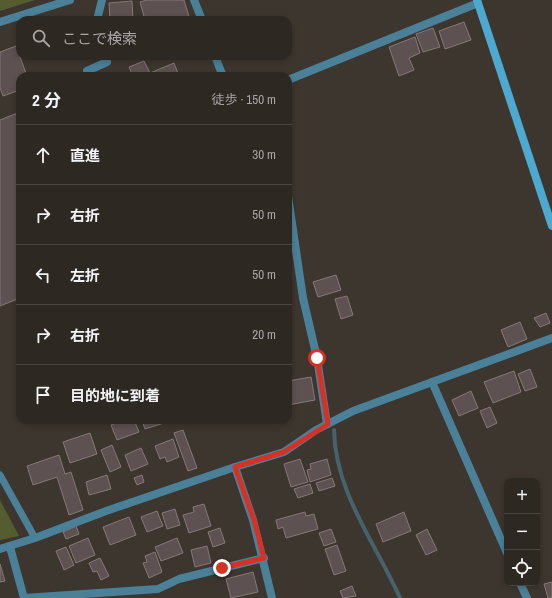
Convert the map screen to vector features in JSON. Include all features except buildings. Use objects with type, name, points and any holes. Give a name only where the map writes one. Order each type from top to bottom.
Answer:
[{"type":"street","points":[[19,16],[70,0]]},
{"type":"street","points":[[98,16],[102,0]]},
{"type":"street","points":[[194,0],[200,16]]},
{"type":"street","points":[[292,78],[478,1],[552,226]]},
{"type":"street","points":[[0,22],[16,17]]},
{"type":"street","points":[[87,70],[107,62],[106,60]]},
{"type":"street","points":[[217,60],[221,72]]},
{"type":"street","points":[[292,223],[303,298],[317,358],[328,424]]},
{"type":"street","points":[[0,549],[10,547],[235,467],[284,452],[328,424],[353,411],[552,338]]},
{"type":"street","points":[[432,382],[506,550]]},
{"type":"street","points":[[235,467],[254,520],[272,598]]},
{"type":"street","points":[[10,547],[24,598],[158,589],[179,579],[264,558]]},
{"type":"street","points":[[521,586],[526,598]]},
{"type":"lane","points":[[0,475],[35,538]]},
{"type":"green space","points":[[0,0],[35,0],[0,11]]},
{"type":"green space","points":[[0,500],[19,536],[0,540]]},
{"type":"waterway","points":[[334,430],[336,453],[341,475],[349,496],[358,517],[400,598]]},
{"type":"route","points":[[222,568],[264,558],[254,520],[235,467],[284,452],[316,430],[328,424],[317,358]]}]
